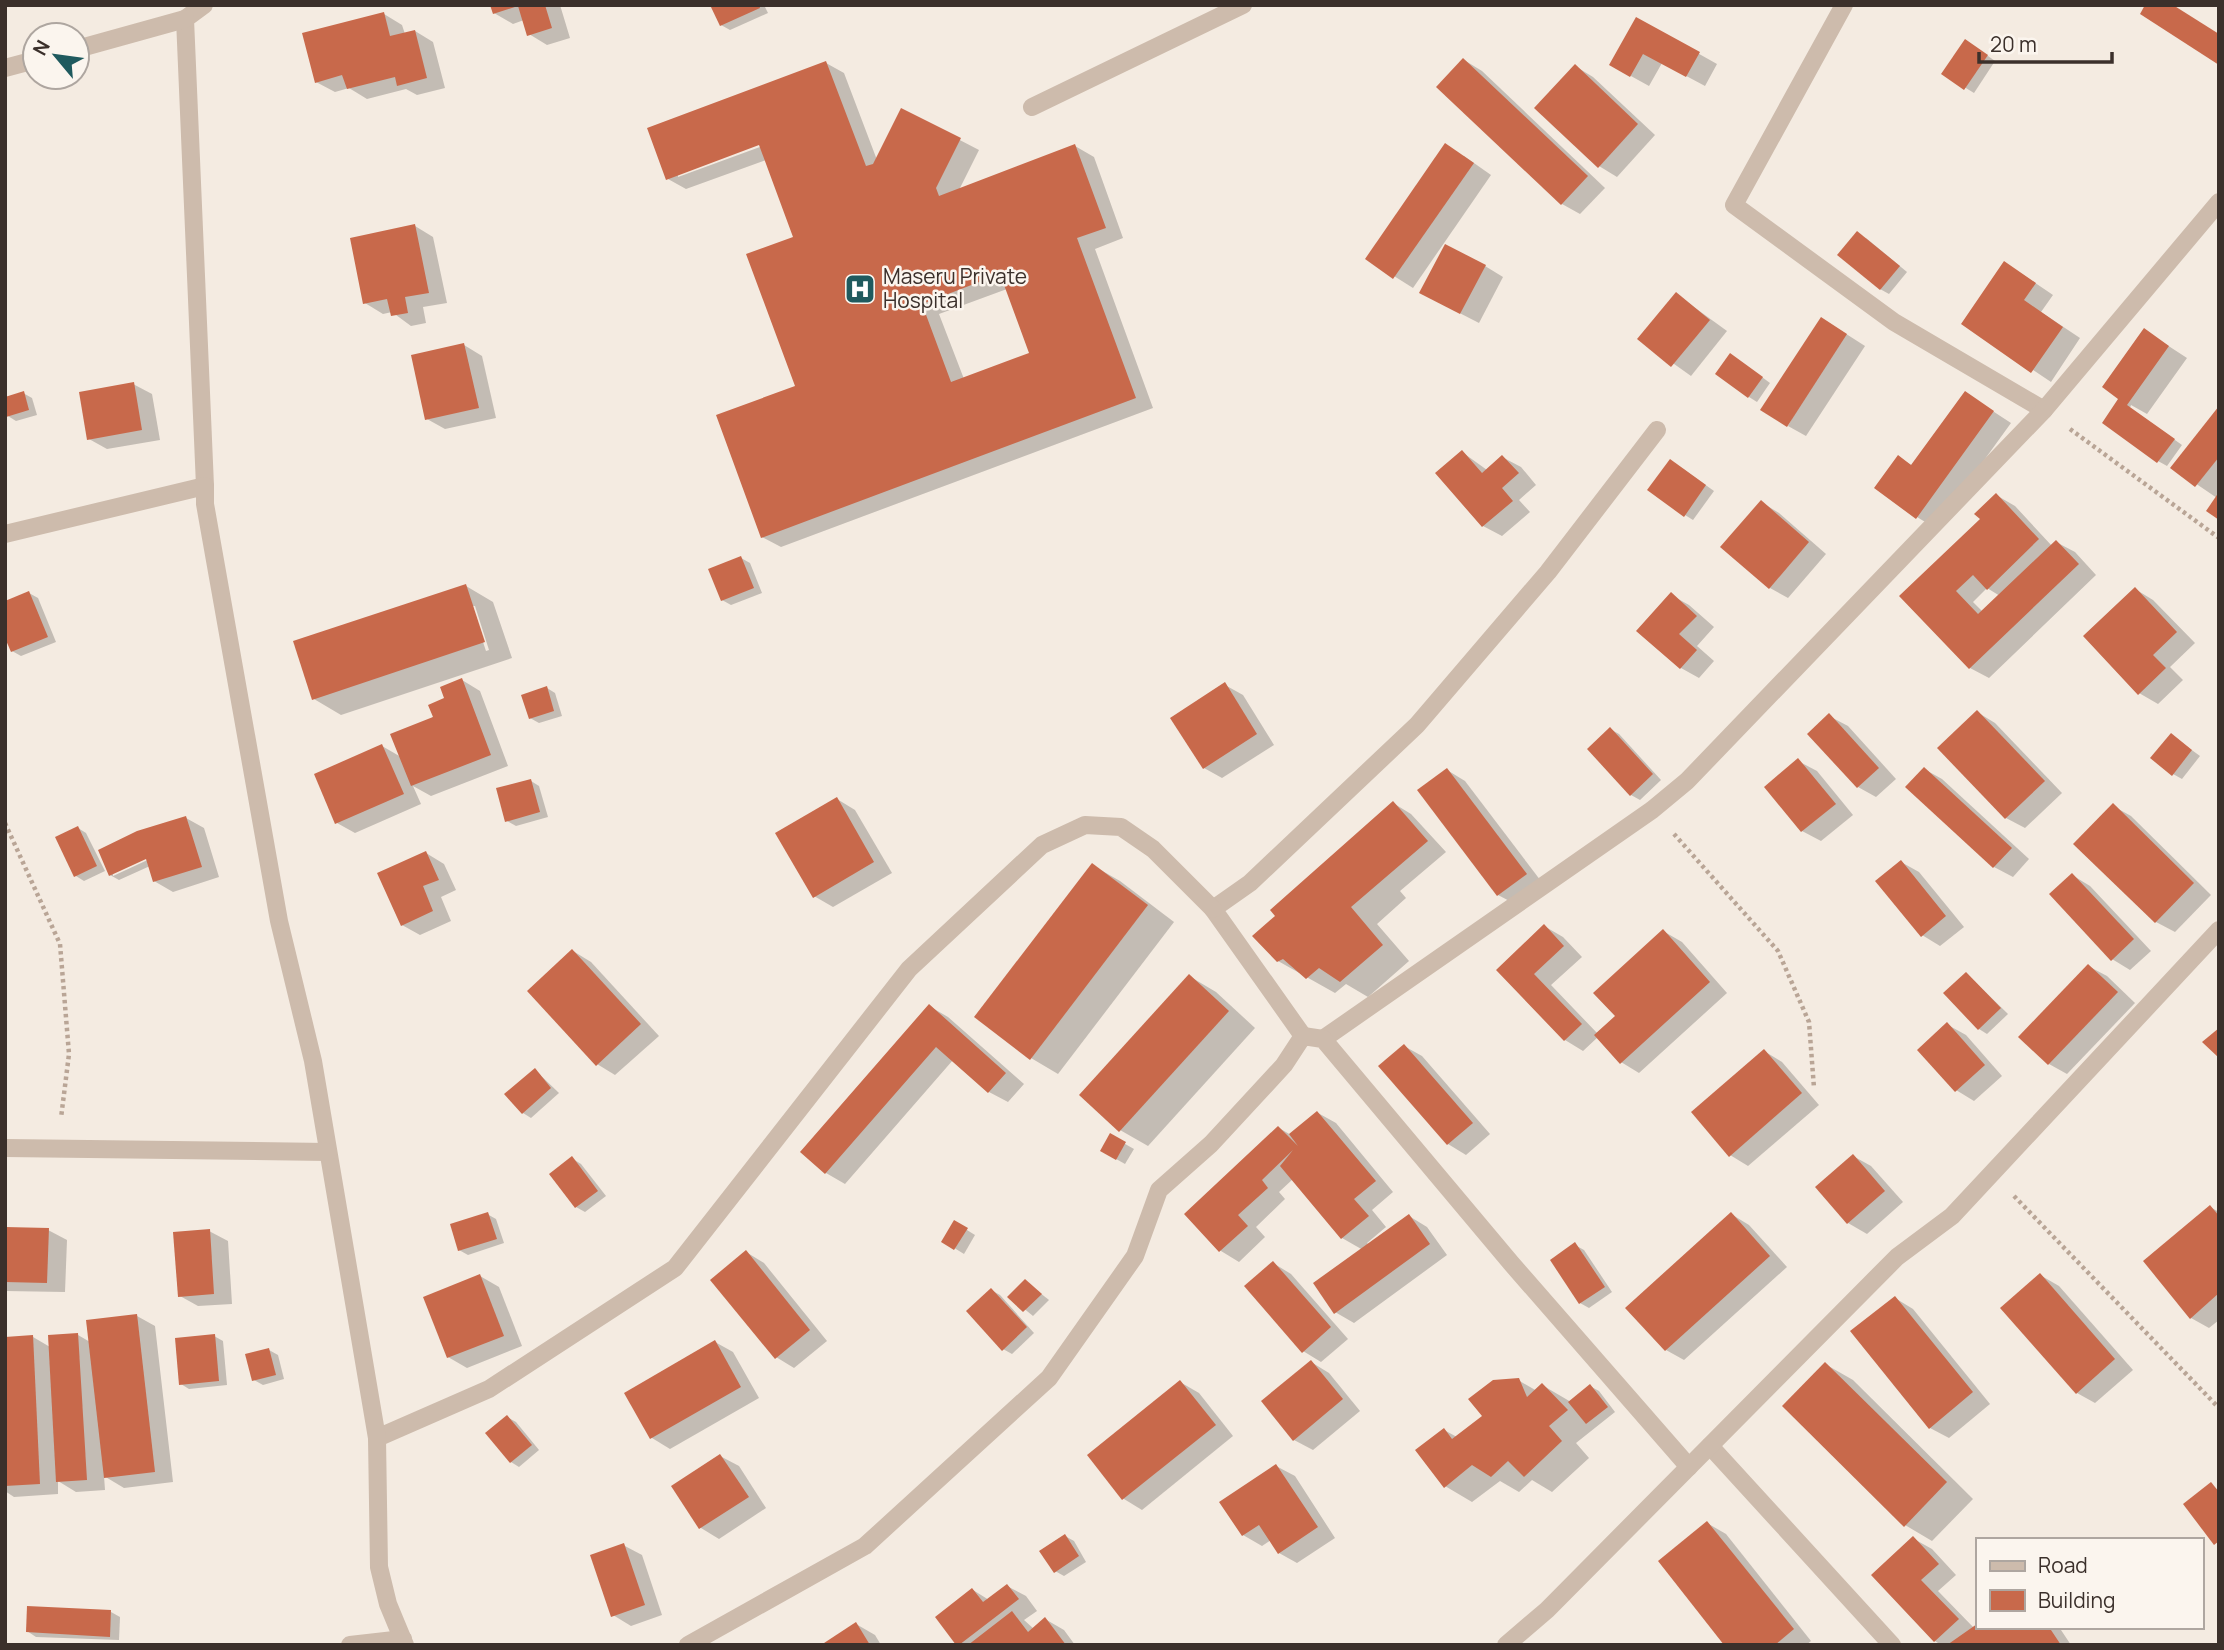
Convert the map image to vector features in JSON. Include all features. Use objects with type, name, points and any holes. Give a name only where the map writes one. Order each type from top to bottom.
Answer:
[{"type":"street","points":[[91,44],[185,19],[204,5]]},
{"type":"street","points":[[1032,107],[1243,5]]},
{"type":"street","points":[[1844,5],[1734,205],[1894,322],[2044,410]]},
{"type":"street","points":[[185,19],[208,517],[279,921],[313,1061],[377,1438],[379,1567],[387,1604],[404,1642],[349,1645]]},
{"type":"street","points":[[1323,1039],[1652,810],[1687,781],[2044,410],[2219,202]]},
{"type":"street","points":[[1213,909],[1250,883],[1417,726],[1548,572],[1657,430]]},
{"type":"street","points":[[5,534],[205,486]]},
{"type":"street","points":[[377,1438],[489,1389],[675,1268],[909,970],[1042,845],[1084,825],[1121,827],[1153,849],[1213,909],[1303,1036],[1323,1039],[1511,1263],[1689,1467]]},
{"type":"street","points":[[1506,1645],[1547,1610],[1897,1257],[1952,1216],[2219,930]]},
{"type":"street","points":[[688,1645],[865,1546],[1049,1378],[1135,1256],[1159,1190],[1211,1144],[1284,1065],[1303,1036]]},
{"type":"street","points":[[5,1148],[328,1152]]},
{"type":"street","points":[[1710,1446],[1892,1645]]},
{"type":"path","points":[[2044,410],[2219,538]]},
{"type":"path","points":[[1652,810],[1778,951],[1809,1022],[1814,1088]]},
{"type":"path","points":[[5,823],[60,944],[69,1054],[57,1149]]},
{"type":"path","points":[[1992,1173],[2219,1408]]},
{"type":"building","points":[[490,5],[545,5],[552,28],[527,36],[518,6],[493,14]]},
{"type":"building","points":[[710,5],[759,5],[760,8],[720,26]]},
{"type":"building","points":[[2145,5],[2173,5],[2219,34],[2219,65],[2140,14]]},
{"type":"building","points":[[384,12],[390,36],[415,30],[427,78],[397,86],[395,77],[347,89],[342,75],[315,83],[302,33]]},
{"type":"building","points":[[1636,17],[1700,52],[1686,77],[1643,54],[1630,77],[1609,65]]},
{"type":"building","points":[[1965,39],[1988,55],[1964,90],[1941,74]]},
{"type":"building","points":[[1463,58],[1588,176],[1561,205],[1436,87]]},
{"type":"building","name":"Maseru Private Hospital","points":[[826,61],[866,166],[873,164],[901,108],[961,138],[936,188],[939,196],[1075,144],[1106,228],[1077,238],[1136,398],[761,538],[716,415],[795,386],[746,254],[793,237],[759,145],[666,180],[647,128]],"holes":[[[1000,274],[1029,353],[951,382],[922,304]]]},
{"type":"building","points":[[1575,64],[1638,124],[1598,168],[1534,108]]},
{"type":"building","points":[[1445,143],[1474,163],[1393,279],[1365,259]]},
{"type":"building","points":[[415,224],[429,293],[405,297],[408,313],[391,316],[387,299],[363,304],[350,238]]},
{"type":"building","points":[[1857,231],[1900,266],[1880,290],[1837,255]]},
{"type":"building","points":[[1445,244],[1486,265],[1460,314],[1419,293]]},
{"type":"building","points":[[2004,261],[2036,283],[2024,300],[2063,327],[2031,373],[1961,324]]},
{"type":"building","points":[[1676,292],[1710,320],[1671,367],[1637,339]]},
{"type":"building","points":[[1821,317],[1847,334],[1787,427],[1760,410]]},
{"type":"building","points":[[2144,328],[2169,346],[2127,405],[2175,439],[2157,463],[2102,423],[2118,399],[2102,387]]},
{"type":"building","points":[[464,343],[479,408],[425,420],[411,355]]},
{"type":"building","points":[[1730,353],[1763,377],[1748,398],[1715,374]]},
{"type":"building","points":[[134,382],[142,430],[87,440],[79,392]]},
{"type":"building","points":[[24,391],[29,410],[6,417],[5,397]]},
{"type":"building","points":[[1965,391],[1994,411],[1916,519],[1874,488],[1898,455],[1911,465]]},
{"type":"building","points":[[2219,406],[2219,457],[2195,487],[2170,468]]},
{"type":"building","points":[[1462,450],[1482,473],[1502,455],[1519,473],[1502,488],[1513,501],[1482,527],[1435,473]]},
{"type":"building","points":[[1670,459],[1706,485],[1684,517],[1647,490]]},
{"type":"building","points":[[2219,492],[2219,520],[2206,511]]},
{"type":"building","points":[[1996,493],[2039,539],[1987,590],[1973,575],[1956,591],[1978,614],[2056,540],[2079,564],[1969,669],[1899,596],[1980,519],[1974,514]]},
{"type":"building","points":[[1761,500],[1809,542],[1769,589],[1720,547]]},
{"type":"building","points":[[741,556],[754,588],[721,601],[708,569]]},
{"type":"building","points":[[466,584],[485,642],[312,700],[293,641]]},
{"type":"building","points":[[2135,587],[2177,632],[2153,655],[2166,668],[2138,695],[2083,636]]},
{"type":"building","points":[[29,591],[48,637],[11,652],[5,638],[5,601]]},
{"type":"building","points":[[1671,592],[1697,616],[1679,634],[1697,650],[1680,669],[1636,631]]},
{"type":"building","points":[[462,678],[491,755],[411,786],[390,734],[433,717],[428,705],[444,698],[440,687]]},
{"type":"building","points":[[1225,682],[1257,734],[1203,769],[1170,718]]},
{"type":"building","points":[[547,686],[554,711],[529,719],[521,695]]},
{"type":"building","points":[[1977,710],[2045,781],[2005,819],[1937,748]]},
{"type":"building","points":[[1829,713],[1879,768],[1857,788],[1807,734]]},
{"type":"building","points":[[1610,727],[1653,774],[1630,796],[1587,749]]},
{"type":"building","points":[[2171,733],[2192,750],[2172,776],[2150,758]]},
{"type":"building","points":[[382,744],[404,794],[335,824],[314,774]]},
{"type":"building","points":[[1798,758],[1836,804],[1801,832],[1764,787]]},
{"type":"building","points":[[1924,767],[2012,848],[1993,868],[1905,787]]},
{"type":"building","points":[[1447,768],[1527,874],[1497,896],[1417,790]]},
{"type":"building","points":[[531,779],[540,812],[505,822],[496,788]]},
{"type":"building","points":[[837,797],[874,862],[813,898],[775,833]]},
{"type":"building","points":[[1393,801],[1428,841],[1351,907],[1383,945],[1340,982],[1319,968],[1306,979],[1283,959],[1277,962],[1252,936],[1275,916],[1270,910]]},
{"type":"building","points":[[2113,803],[2194,883],[2155,923],[2073,844]]},
{"type":"building","points":[[186,816],[202,867],[153,882],[146,859],[109,876],[98,850],[137,831]]},
{"type":"building","points":[[78,826],[97,866],[74,877],[55,837]]},
{"type":"building","points":[[426,851],[439,880],[423,886],[433,911],[401,926],[377,873]]},
{"type":"building","points":[[1901,860],[1946,916],[1921,937],[1875,881]]},
{"type":"building","points":[[1092,863],[1148,905],[1030,1060],[974,1017]]},
{"type":"building","points":[[2072,873],[2134,939],[2111,961],[2049,894]]},
{"type":"building","points":[[1544,924],[1564,946],[1534,974],[1582,1024],[1564,1041],[1496,970]]},
{"type":"building","points":[[1663,929],[1710,982],[1620,1064],[1594,1035],[1615,1016],[1593,993]]},
{"type":"building","points":[[572,949],[641,1024],[596,1066],[527,991]]},
{"type":"building","points":[[2088,964],[2118,992],[2048,1065],[2018,1037]]},
{"type":"building","points":[[1966,972],[2001,1008],[1978,1030],[1943,993]]},
{"type":"building","points":[[1189,974],[1229,1011],[1119,1132],[1079,1095]]},
{"type":"building","points":[[929,1004],[1006,1073],[988,1093],[936,1047],[825,1174],[800,1152]]},
{"type":"building","points":[[1947,1022],[1985,1065],[1955,1092],[1917,1050]]},
{"type":"building","points":[[2219,1028],[2219,1058],[2202,1042]]},
{"type":"building","points":[[1404,1044],[1473,1123],[1447,1145],[1378,1066]]},
{"type":"building","points":[[1764,1049],[1802,1093],[1729,1157],[1691,1112]]},
{"type":"building","points":[[535,1068],[551,1088],[522,1114],[504,1094]]},
{"type":"building","points":[[1317,1111],[1376,1181],[1354,1199],[1369,1216],[1341,1239],[1280,1166],[1293,1150],[1262,1180],[1268,1188],[1238,1215],[1248,1226],[1219,1252],[1184,1214],[1278,1126],[1298,1146],[1289,1134]]},
{"type":"building","points":[[1110,1133],[1126,1142],[1116,1160],[1100,1151]]},
{"type":"building","points":[[1853,1154],[1885,1191],[1847,1224],[1815,1187]]},
{"type":"building","points":[[572,1156],[598,1191],[575,1208],[549,1174]]},
{"type":"building","points":[[2210,1205],[2219,1216],[2219,1293],[2190,1319],[2143,1261]]},
{"type":"building","points":[[488,1212],[497,1239],[458,1251],[450,1224]]},
{"type":"building","points":[[1731,1212],[1770,1256],[1665,1351],[1625,1308]]},
{"type":"building","points":[[1409,1214],[1430,1244],[1334,1314],[1313,1283]]},
{"type":"building","points":[[954,1220],[968,1228],[954,1250],[941,1242]]},
{"type":"building","points":[[5,1227],[49,1228],[47,1283],[5,1282]]},
{"type":"building","points":[[210,1229],[214,1294],[178,1297],[173,1232]]},
{"type":"building","points":[[1575,1242],[1605,1287],[1579,1304],[1550,1260]]},
{"type":"building","points":[[746,1250],[810,1330],[775,1359],[710,1280]]},
{"type":"building","points":[[1273,1261],[1331,1327],[1302,1353],[1244,1286]]},
{"type":"building","points":[[2040,1273],[2115,1359],[2076,1394],[2000,1308]]},
{"type":"building","points":[[480,1274],[504,1336],[447,1358],[423,1297]]},
{"type":"building","points":[[1025,1279],[1042,1294],[1023,1312],[1007,1297]]},
{"type":"building","points":[[991,1288],[1027,1327],[1002,1351],[966,1311]]},
{"type":"building","points":[[1895,1296],[1973,1392],[1929,1429],[1850,1331]]},
{"type":"building","points":[[137,1314],[155,1472],[104,1478],[86,1320]]},
{"type":"building","points":[[78,1333],[87,1480],[56,1482],[48,1335]]},
{"type":"building","points":[[215,1334],[219,1381],[179,1385],[175,1338]]},
{"type":"building","points":[[33,1335],[40,1484],[5,1486],[5,1337]]},
{"type":"building","points":[[715,1340],[741,1387],[650,1439],[624,1393]]},
{"type":"building","points":[[269,1348],[276,1375],[252,1381],[245,1354]]},
{"type":"building","points":[[1311,1360],[1343,1399],[1293,1441],[1261,1401]]},
{"type":"building","points":[[1825,1362],[1947,1482],[1904,1527],[1782,1406]]},
{"type":"building","points":[[1519,1378],[1527,1397],[1542,1383],[1568,1410],[1549,1426],[1562,1441],[1524,1477],[1508,1461],[1491,1477],[1472,1465],[1444,1488],[1415,1450],[1444,1428],[1452,1439],[1482,1416],[1468,1399],[1493,1380]]},
{"type":"building","points":[[1180,1380],[1216,1425],[1122,1500],[1087,1455]]},
{"type":"building","points":[[1590,1384],[1608,1407],[1586,1424],[1568,1402]]},
{"type":"building","points":[[507,1415],[532,1445],[510,1463],[485,1433]]},
{"type":"building","points":[[720,1454],[749,1497],[699,1529],[671,1486]]},
{"type":"building","points":[[1276,1464],[1318,1527],[1278,1554],[1259,1525],[1242,1536],[1219,1502]]},
{"type":"building","points":[[2211,1482],[2219,1492],[2219,1541],[2214,1545],[2183,1504]]},
{"type":"building","points":[[1707,1521],[1794,1629],[1775,1645],[1724,1645],[1658,1561]]},
{"type":"building","points":[[1065,1534],[1079,1556],[1054,1573],[1039,1551]]},
{"type":"building","points":[[1913,1536],[1939,1564],[1921,1580],[1959,1619],[1934,1642],[1871,1575]]},
{"type":"building","points":[[624,1543],[645,1605],[611,1617],[590,1555]]},
{"type":"building","points":[[1007,1584],[1019,1599],[956,1645],[935,1617],[972,1588],[983,1602]]},
{"type":"building","points":[[27,1606],[111,1610],[110,1637],[26,1632]]},
{"type":"building","points":[[1012,1611],[1028,1632],[1045,1617],[1066,1645],[968,1645]]},
{"type":"building","points":[[856,1622],[870,1645],[821,1645]]},
{"type":"building","points":[[1976,1625],[1976,1629],[2050,1629],[2061,1645],[1947,1645]]},
{"type":"place","name":"Maseru Private Hospital","points":[[860,289]]}]
